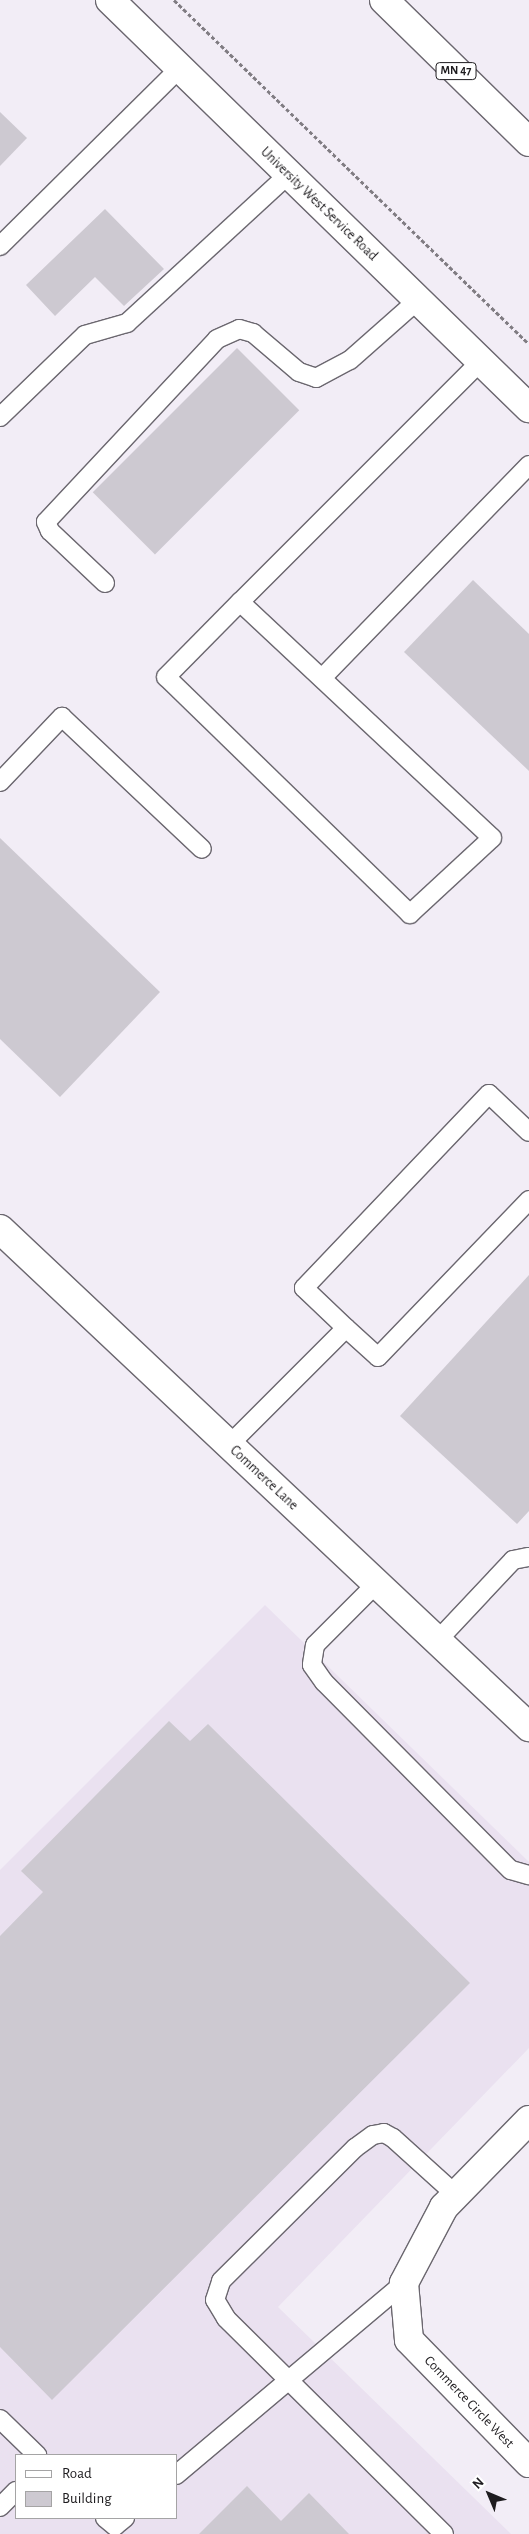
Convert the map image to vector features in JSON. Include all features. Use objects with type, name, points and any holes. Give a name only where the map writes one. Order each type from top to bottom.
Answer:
[{"type":"street","name":"University West Service Road","points":[[110,0],[529,408]]},
{"type":"street","name":"MN 47","points":[[384,0],[529,142]]},
{"type":"street","name":"Commerce Lane","points":[[0,1229],[529,1727]]},
{"type":"street","points":[[404,2283],[444,2206],[529,2120]]},
{"type":"street","name":"Commerce Circle West","points":[[404,2283],[409,2340],[529,2463]]},
{"type":"lane","points":[[0,246],[180,68]]},
{"type":"lane","points":[[0,417],[84,335],[127,323],[288,174]]},
{"type":"lane","points":[[105,583],[50,531],[46,522],[217,339],[239,329],[253,332],[299,372],[316,378],[350,360],[418,300]]},
{"type":"lane","points":[[240,602],[492,838],[410,914],[166,677],[240,602],[481,362]]},
{"type":"lane","points":[[322,678],[529,465]]},
{"type":"lane","points":[[0,782],[62,717],[202,848]]},
{"type":"lane","points":[[529,1132],[489,1094],[304,1288],[378,1357],[529,1200]]},
{"type":"lane","points":[[229,1445],[346,1328]]},
{"type":"lane","points":[[438,1641],[513,1560],[529,1557]]},
{"type":"lane","points":[[376,1584],[315,1645],[312,1665],[324,1682],[511,1870],[529,1875]]},
{"type":"lane","points":[[444,2534],[219,2310],[215,2300],[221,2281],[355,2148],[373,2135],[384,2134],[393,2138],[456,2195]]},
{"type":"lane","points":[[178,2473],[404,2283]]},
{"type":"lane","points":[[0,2419],[36,2454]]},
{"type":"lane","points":[[0,2507],[15,2492]]},
{"type":"path","points":[[174,0],[529,344]]},
{"type":"shaded area","points":[[265,1605],[529,1862],[529,2048],[278,2307],[511,2534],[0,2534],[0,1870]]},
{"type":"building","points":[[0,112],[27,138],[0,166]]},
{"type":"building","points":[[105,209],[164,269],[124,306],[95,277],[55,316],[26,285]]},
{"type":"building","points":[[237,348],[299,410],[155,554],[93,492]]},
{"type":"building","points":[[473,580],[529,634],[529,771],[404,652]]},
{"type":"building","points":[[0,838],[160,992],[60,1097],[0,1039]]},
{"type":"building","points":[[529,1275],[529,1511],[517,1524],[400,1416]]},
{"type":"building","points":[[169,1721],[190,1741],[208,1724],[470,1983],[52,2400],[0,2347],[0,1936],[43,1892],[21,1871]]},
{"type":"building","points":[[247,2486],[281,2521],[309,2493],[349,2534],[199,2534]]}]
